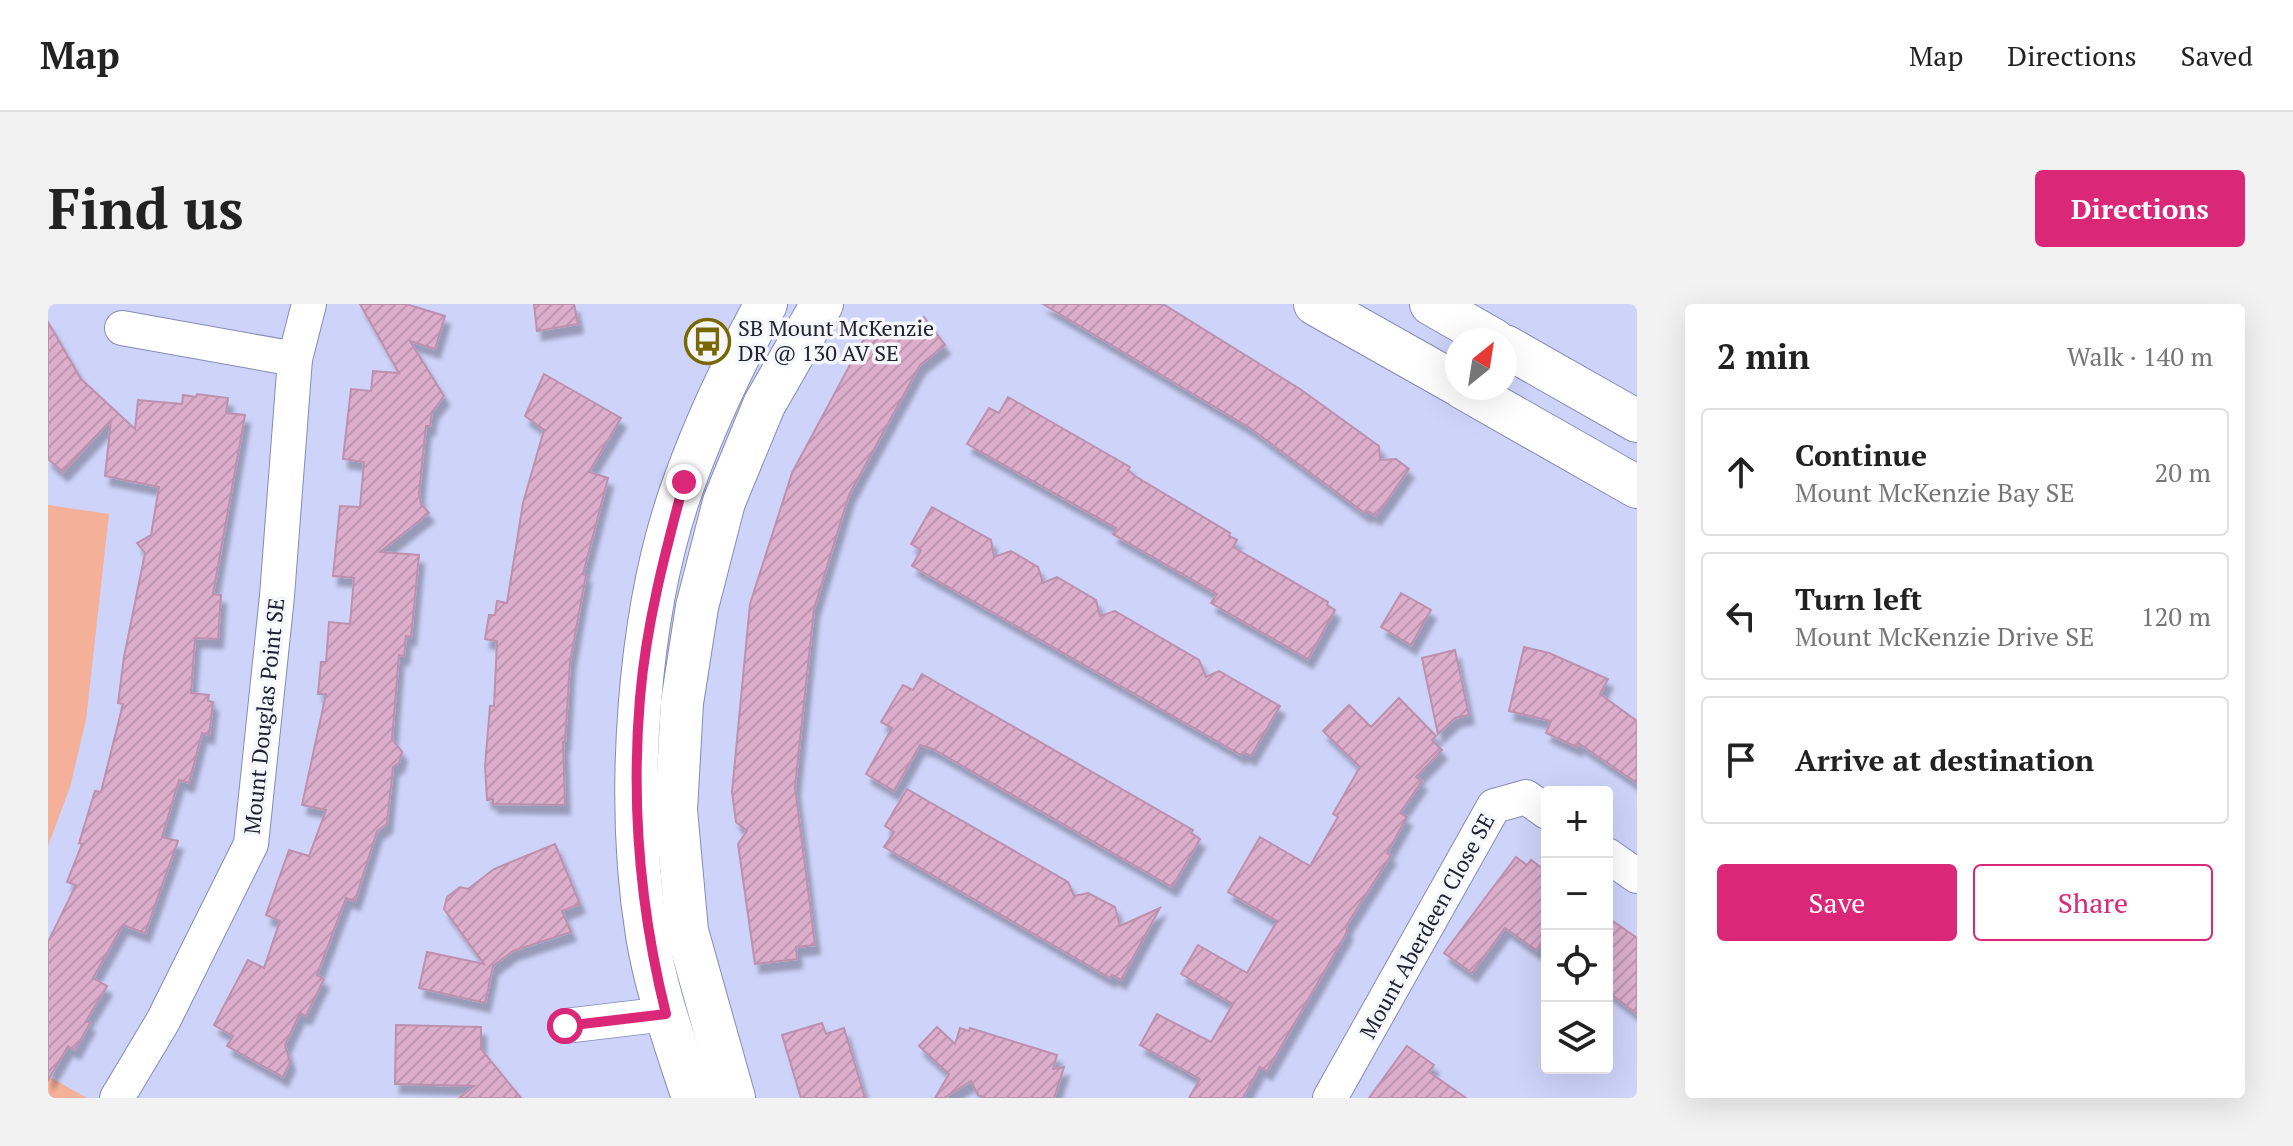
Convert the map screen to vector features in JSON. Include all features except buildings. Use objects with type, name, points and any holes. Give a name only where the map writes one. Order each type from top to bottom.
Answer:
[{"type":"street","name":"Mount Douglas Point SE","points":[[117,1098],[163,1021],[251,844],[277,596],[295,359],[309,304]]},
{"type":"street","points":[[693,1098],[666,1014],[643,909],[638,802],[640,697],[658,583],[684,482],[730,370],[766,304]]},
{"type":"street","points":[[734,1098],[687,931],[676,810],[682,703],[697,607],[724,502],[764,405],[822,304]]},
{"type":"street","points":[[1315,304],[1445,377]]},
{"type":"street","points":[[1431,304],[1473,328]]},
{"type":"street","points":[[122,328],[295,359]]},
{"type":"street","points":[[1517,353],[1637,421]]},
{"type":"street","points":[[1484,400],[1637,487]]},
{"type":"street","name":"Mount Aberdeen Close SE","points":[[1330,1098],[1494,806],[1526,797],[1541,808]]},
{"type":"street","points":[[1611,858],[1637,876]]},
{"type":"street","points":[[565,1026],[666,1014]]},
{"type":"shaded area","points":[[48,505],[109,514],[86,720],[70,787],[48,846]]},
{"type":"shaded area","points":[[48,1076],[87,1098],[48,1098]]},
{"type":"place","name":"SB Mount McKenzie DR @ 130 AV SE","points":[[707,341]]},
{"type":"route","points":[[565,1026],[666,1014],[643,909],[638,802],[640,697],[658,583],[684,482]]}]
